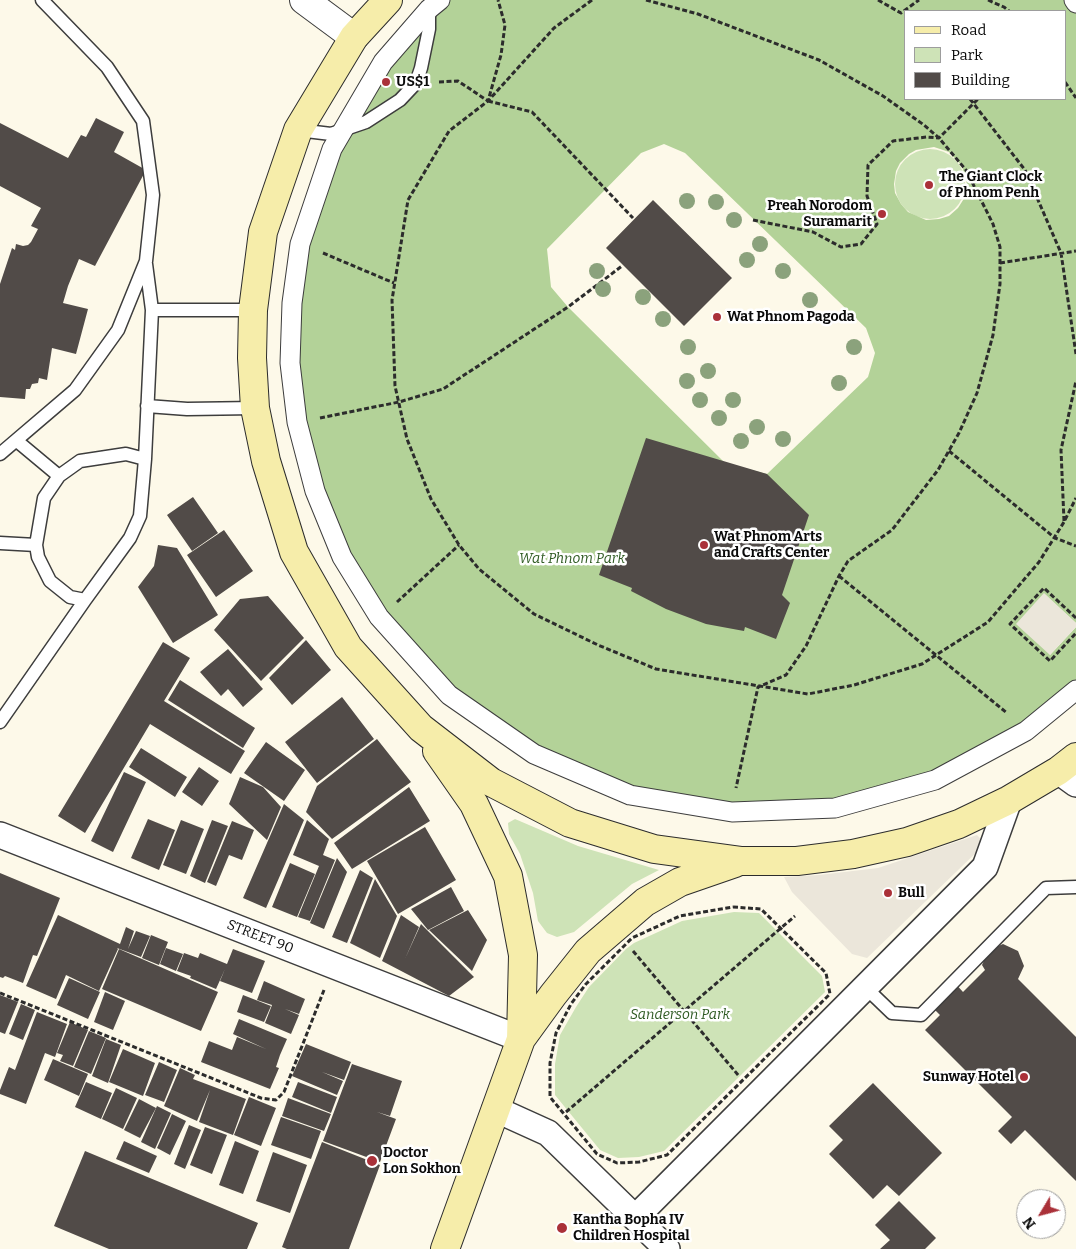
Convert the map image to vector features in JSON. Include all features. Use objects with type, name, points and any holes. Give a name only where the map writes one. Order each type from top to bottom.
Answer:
[{"type":"main road","points":[[388,0],[354,37],[298,130],[263,232],[253,310],[252,358],[255,408],[266,461],[294,552],[348,647],[421,728],[474,804],[508,876],[523,955],[521,1039]]},
{"type":"main road","points":[[421,728],[491,782],[570,823],[654,849],[742,861],[797,861],[852,854],[907,842],[959,824],[1070,770]]},
{"type":"main road","points":[[445,1249],[521,1039],[588,951],[645,902],[680,882],[742,861]]},
{"type":"street","points":[[304,0],[354,37]]},
{"type":"street","points":[[432,3],[383,62],[332,148],[300,244],[292,304],[290,363],[297,422],[315,491],[342,557],[379,617],[449,695],[534,754],[630,795],[732,812],[835,808],[935,780],[1026,731],[1076,690]]},
{"type":"street","points":[[635,1218],[985,867],[1009,800]]},
{"type":"street","name":"STREET 90","points":[[0,835],[521,1039]]},
{"type":"street","points":[[495,1110],[548,1133],[667,1249]]},
{"type":"lane","points":[[0,722],[130,538],[140,516],[145,459],[152,310],[146,261],[153,195],[143,121],[107,67],[42,0]]},
{"type":"lane","points":[[298,130],[331,134],[366,122],[400,100],[416,83],[421,68],[432,3]]},
{"type":"lane","points":[[0,454],[76,390],[118,330],[146,261]]},
{"type":"lane","points":[[152,310],[253,310]]},
{"type":"lane","points":[[147,406],[187,409],[255,408]]},
{"type":"lane","points":[[17,441],[59,476]]},
{"type":"lane","points":[[85,600],[70,597],[50,581],[38,557],[36,545],[44,498],[59,476],[80,461],[126,454],[145,459]]},
{"type":"lane","points":[[0,543],[36,545]]},
{"type":"lane","points":[[865,987],[892,1013],[921,1015],[1046,888],[1076,887]]},
{"type":"path","points":[[488,101],[501,55],[505,25],[498,0]]},
{"type":"path","points":[[592,0],[554,28],[488,101],[449,131],[408,200],[392,300],[395,386],[407,439],[431,499],[459,545],[479,568],[534,614],[598,645],[656,669],[808,694],[862,683],[922,664],[988,622],[1039,562],[1055,538],[1076,498]]},
{"type":"path","points":[[646,0],[698,14],[820,60],[883,96],[939,138],[966,170],[994,224],[1000,246],[1000,284],[993,335],[977,393],[959,433],[938,470],[892,530],[848,561],[806,646],[786,675],[758,687]]},
{"type":"path","points":[[878,0],[901,13],[904,17]]},
{"type":"path","points":[[905,10],[919,0]]},
{"type":"path","points":[[988,0],[1008,10]]},
{"type":"path","points":[[416,83],[458,81],[488,101],[532,112],[633,218]]},
{"type":"path","points":[[1066,83],[1076,98]]},
{"type":"path","points":[[971,100],[1025,170],[1061,253],[1076,354]]},
{"type":"path","points":[[753,220],[813,232],[841,247],[861,244],[877,224],[867,196],[868,165],[893,141],[939,138],[977,100]]},
{"type":"path","points":[[314,250],[394,283]]},
{"type":"path","points":[[1000,263],[1076,251]]},
{"type":"path","points":[[312,420],[399,402],[443,389],[568,306],[622,266]]},
{"type":"path","points":[[1064,522],[1061,450],[1076,381]]},
{"type":"path","points":[[949,451],[1055,538],[1076,546]]},
{"type":"path","points":[[390,608],[459,545]]},
{"type":"path","points":[[839,576],[937,654],[1008,714]]},
{"type":"path","points":[[1076,618],[1044,588],[1010,624],[1050,661],[1076,633]]},
{"type":"path","points":[[732,812],[758,687]]},
{"type":"path","points":[[733,907],[761,908],[826,973],[830,994],[667,1155],[640,1162],[617,1162],[597,1154],[550,1097],[550,1063],[556,1033],[571,1004],[586,984],[627,943],[632,938],[680,916],[733,907]]},
{"type":"path","points":[[564,1114],[795,916]]},
{"type":"path","points":[[627,943],[742,1080]]},
{"type":"path","points":[[0,993],[261,1098],[276,1100],[284,1092],[334,966]]},
{"type":"green space","name":"Wat Phnom Park","points":[[448,0],[1064,0],[1070,4],[1076,11],[1076,623],[1044,594],[1050,655],[1076,627],[1076,683],[1023,726],[933,775],[834,802],[732,807],[631,789],[536,750],[452,690],[383,614],[347,554],[319,489],[302,421],[296,363],[305,246],[337,151],[387,65]],"holes":[[[664,144],[685,153],[866,328],[875,353],[868,377],[767,474],[725,463],[568,307],[551,287],[547,249],[641,153]],[[934,147],[949,152],[962,166],[967,184],[965,197],[958,208],[949,216],[926,220],[908,212],[895,193],[894,184],[896,171],[900,163],[909,154],[916,150]]]},
{"type":"green space","points":[[930,149],[943,152],[955,159],[962,171],[965,184],[962,197],[955,209],[943,216],[930,219],[917,216],[905,209],[898,197],[895,184],[898,171],[905,159],[917,152]]},
{"type":"green space","points":[[515,819],[578,846],[659,870],[632,884],[574,932],[557,937],[547,933],[538,921],[533,893],[520,854],[509,834],[508,823]]},
{"type":"green space","name":"Sanderson Park","points":[[734,912],[759,913],[822,976],[825,992],[664,1151],[639,1157],[618,1158],[600,1150],[555,1095],[555,1064],[560,1035],[589,987],[634,943],[682,921]]},
{"type":"shaded area","points":[[1044,593],[1076,623],[1076,627],[1050,655],[1016,624]]},
{"type":"shaded area","points":[[977,835],[985,844],[867,958],[852,954],[792,892],[784,877],[878,868]]},
{"type":"building","points":[[96,118],[124,132],[114,152],[146,170],[95,266],[79,259],[68,286],[63,303],[88,309],[76,354],[52,348],[47,380],[39,378],[38,383],[32,384],[30,389],[26,389],[25,399],[0,397],[0,284],[12,248],[15,250],[16,244],[23,246],[31,242],[38,229],[31,226],[41,208],[0,186],[0,123],[68,158],[81,135],[86,137]]},
{"type":"building","points":[[653,200],[732,278],[684,326],[606,248]]},
{"type":"building","name":"Wat Phnom Arts and Crafts Center","points":[[646,438],[767,474],[809,515],[782,595],[790,603],[776,639],[745,627],[744,631],[706,624],[666,609],[631,591],[632,588],[599,575]]},
{"type":"building","points":[[193,497],[218,533],[192,551],[167,515]]},
{"type":"building","points":[[224,530],[253,571],[216,597],[187,555]]},
{"type":"building","points":[[158,545],[177,548],[218,615],[173,643],[138,587],[154,566]]},
{"type":"building","points":[[268,596],[304,638],[261,681],[214,630],[240,599]]},
{"type":"building","points":[[306,640],[331,670],[292,705],[269,678]]},
{"type":"building","points":[[163,642],[190,658],[164,701],[245,751],[231,774],[150,724],[85,833],[58,816]]},
{"type":"building","points":[[228,649],[263,689],[243,707],[228,689],[221,696],[200,672]]},
{"type":"building","points":[[180,680],[255,728],[243,748],[168,700]]},
{"type":"building","points":[[342,697],[374,739],[317,783],[285,742]]},
{"type":"building","points":[[377,739],[411,782],[332,839],[306,812],[317,786]]},
{"type":"building","points":[[266,742],[305,770],[284,801],[244,773]]},
{"type":"building","points":[[141,748],[187,777],[175,797],[129,767]]},
{"type":"building","points":[[199,767],[219,781],[202,806],[182,792]]},
{"type":"building","points":[[124,772],[146,782],[113,852],[91,841]]},
{"type":"building","points":[[240,777],[263,787],[281,807],[267,840],[229,804]]},
{"type":"building","points":[[409,787],[430,821],[352,869],[334,843]]},
{"type":"building","points":[[284,804],[304,820],[266,908],[243,898]]},
{"type":"building","points":[[148,819],[175,830],[159,870],[131,858]]},
{"type":"building","points":[[181,820],[204,829],[186,874],[163,865]]},
{"type":"building","points":[[212,820],[228,826],[205,883],[190,876]]},
{"type":"building","points":[[307,820],[329,839],[323,855],[335,860],[310,921],[298,917],[319,866],[293,855]]},
{"type":"building","points":[[232,821],[254,830],[242,860],[229,855],[216,886],[207,882]]},
{"type":"building","points":[[425,827],[456,880],[398,914],[367,861]]},
{"type":"building","points":[[337,858],[347,872],[324,929],[310,923]]},
{"type":"building","points":[[290,863],[315,874],[297,917],[272,907]]},
{"type":"building","points":[[360,870],[373,878],[347,943],[332,937]]},
{"type":"building","points":[[0,873],[60,898],[37,956],[33,955],[23,983],[5,976],[3,978],[0,977]]},
{"type":"building","points":[[375,879],[397,916],[380,958],[350,943]]},
{"type":"building","points":[[451,887],[464,911],[428,930],[411,909]]},
{"type":"building","points":[[468,910],[487,940],[472,971],[429,930]]},
{"type":"building","points":[[58,915],[120,944],[126,927],[134,931],[128,949],[136,931],[150,936],[141,957],[117,948],[99,991],[66,975],[56,999],[26,986]]},
{"type":"building","points":[[401,915],[419,927],[405,959],[421,924],[474,977],[449,996],[382,961]]},
{"type":"building","points":[[151,935],[168,942],[159,965],[142,958]]},
{"type":"building","name":"Sunway Hotel","points":[[1003,944],[1018,951],[1024,966],[1018,979],[1076,1037],[1076,1181],[1025,1130],[1011,1144],[998,1131],[1012,1117],[925,1030],[940,1015],[930,1005],[954,982],[963,992],[985,970],[982,965],[989,950]]},
{"type":"building","points":[[166,948],[183,954],[176,971],[160,964]]},
{"type":"building","points":[[119,949],[218,992],[201,1031],[102,989]]},
{"type":"building","points":[[233,949],[265,961],[252,993],[220,981],[225,969],[216,989],[177,971],[184,953],[198,958],[200,953],[227,964]]},
{"type":"building","points":[[69,978],[100,992],[88,1019],[57,1005]]},
{"type":"building","points":[[264,981],[305,999],[299,1014],[285,1009],[299,1015],[291,1034],[265,1023],[272,1005],[257,1000]]},
{"type":"building","points":[[105,992],[125,1001],[113,1030],[94,1022]]},
{"type":"building","points":[[0,995],[18,1002],[5,1034],[0,1032]]},
{"type":"building","points":[[243,995],[271,1006],[264,1022],[237,1012]]},
{"type":"building","points":[[21,1004],[35,1010],[23,1040],[9,1034]]},
{"type":"building","points":[[37,1012],[67,1024],[55,1057],[45,1053],[26,1104],[0,1094],[0,1090],[9,1067],[15,1070]]},
{"type":"building","points":[[239,1019],[287,1039],[276,1067],[279,1068],[270,1089],[201,1062],[209,1041],[232,1050],[237,1037],[266,1049],[233,1034]]},
{"type":"building","points":[[70,1022],[88,1030],[73,1066],[60,1061],[63,1055],[57,1053]]},
{"type":"building","points":[[89,1031],[106,1038],[91,1074],[74,1067]]},
{"type":"building","points":[[106,1039],[121,1045],[108,1083],[92,1076]]},
{"type":"building","points":[[306,1044],[351,1062],[344,1080],[322,1072],[343,1081],[337,1095],[292,1076]]},
{"type":"building","points":[[123,1049],[155,1063],[143,1096],[109,1082]]},
{"type":"building","points":[[53,1059],[88,1074],[79,1096],[44,1080]]},
{"type":"building","points":[[159,1062],[177,1070],[164,1102],[145,1095]]},
{"type":"building","points":[[352,1064],[402,1081],[390,1116],[377,1112],[396,1119],[380,1162],[323,1141]]},
{"type":"building","points":[[180,1068],[195,1075],[193,1079],[246,1099],[233,1135],[199,1122],[210,1090],[197,1121],[164,1106]]},
{"type":"building","points":[[86,1082],[112,1093],[101,1119],[75,1107]]},
{"type":"building","points":[[298,1082],[337,1097],[331,1113],[292,1097]]},
{"type":"building","points":[[873,1083],[942,1153],[899,1196],[887,1185],[873,1199],[829,1154],[843,1140],[829,1126]]},
{"type":"building","points":[[116,1088],[137,1098],[123,1129],[102,1119]]},
{"type":"building","points":[[249,1097],[276,1108],[261,1146],[234,1135]]},
{"type":"building","points":[[288,1098],[331,1114],[324,1131],[282,1116]]},
{"type":"building","points":[[139,1099],[156,1108],[140,1138],[124,1130]]},
{"type":"building","points":[[157,1106],[171,1113],[155,1149],[141,1142]]},
{"type":"building","points":[[172,1114],[186,1121],[170,1155],[157,1148]]},
{"type":"building","points":[[281,1117],[321,1131],[311,1159],[271,1145]]},
{"type":"building","points":[[189,1125],[201,1130],[185,1169],[174,1164]]},
{"type":"building","points":[[205,1127],[227,1135],[212,1174],[190,1165]]},
{"type":"building","points":[[124,1141],[157,1156],[149,1173],[116,1159]]},
{"type":"building","points":[[235,1141],[259,1151],[243,1194],[219,1185]]},
{"type":"building","points":[[322,1142],[380,1165],[349,1249],[287,1249],[282,1247]]},
{"type":"building","points":[[85,1151],[258,1223],[247,1249],[109,1249],[54,1226]]},
{"type":"building","points":[[273,1152],[307,1165],[290,1213],[256,1201]]},
{"type":"building","points":[[899,1201],[936,1238],[925,1249],[880,1249],[890,1240],[875,1225]]},
{"type":"place","name":"US$1","points":[[386,82]]},
{"type":"place","name":"The Giant Clock of Phnom Penh","points":[[929,185]]},
{"type":"place","name":"Preah Norodom Suramarit","points":[[882,214]]},
{"type":"place","name":"Wat Phnom Pagoda","points":[[717,317]]},
{"type":"place","name":"Wat Phnom Arts and Crafts Center","points":[[704,545]]},
{"type":"place","name":"Bull","points":[[888,893]]},
{"type":"place","name":"Sunway Hotel","points":[[1024,1077]]},
{"type":"place","name":"Doctor Lon Sokhon","points":[[372,1161]]},
{"type":"place","name":"Kantha Bopha IV Children Hospital","points":[[562,1228]]}]
